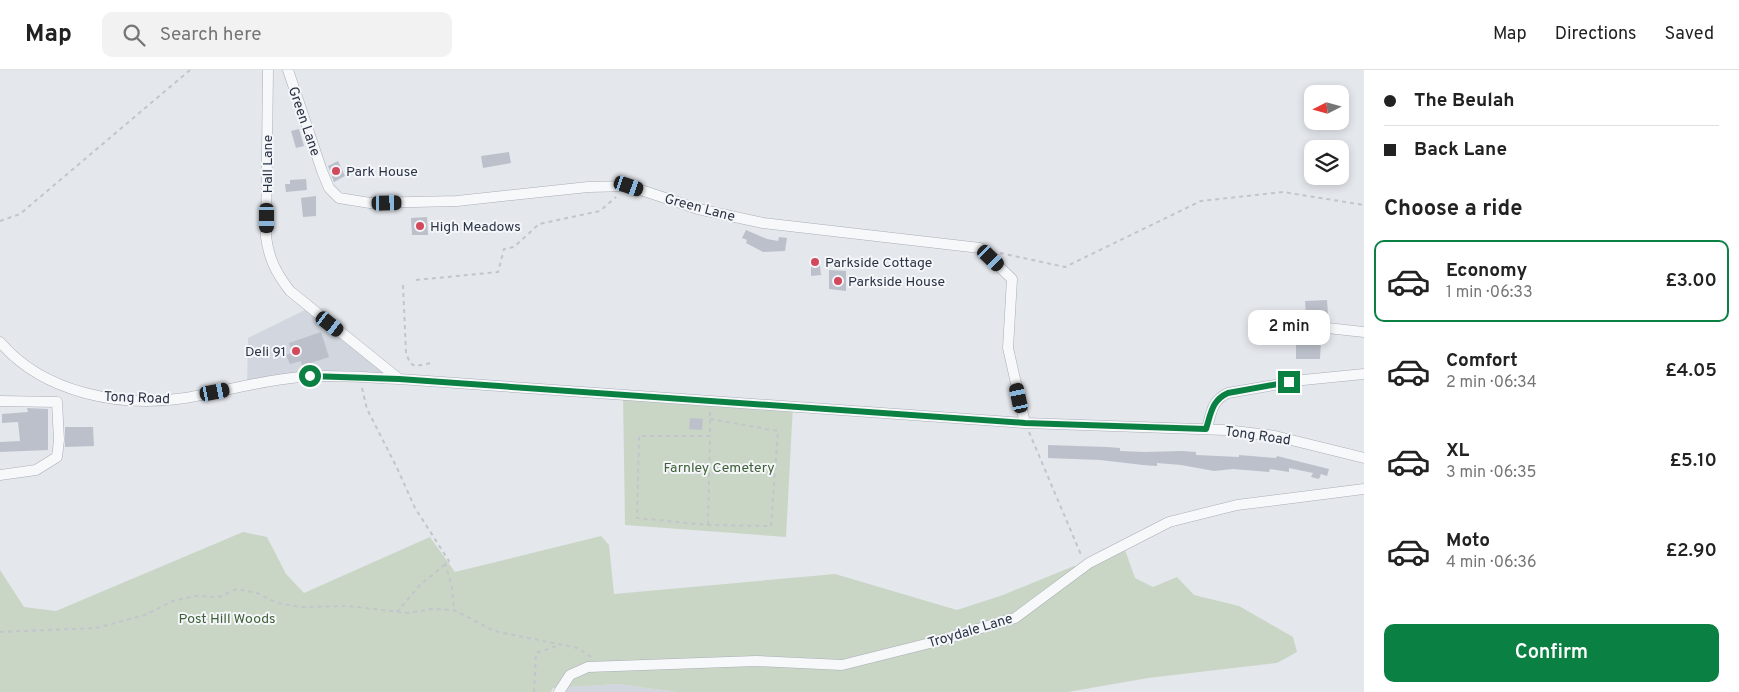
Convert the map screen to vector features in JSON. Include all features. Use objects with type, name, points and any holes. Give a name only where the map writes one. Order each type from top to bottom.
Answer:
[{"type":"street","name":"Hall Lane","points":[[268,70],[266,237],[269,258],[277,274],[290,291],[399,379]]},
{"type":"street","name":"Green Lane","points":[[288,70],[322,171],[329,188],[339,198],[370,203],[456,201],[588,187],[629,186],[698,209],[763,223],[980,248],[1012,279],[1008,348],[1025,423]]},
{"type":"street","points":[[1300,325],[1364,332]]},
{"type":"street","name":"Tong Road","points":[[0,342],[12,356],[50,381],[97,396],[143,400],[183,398],[300,377],[399,379],[1025,423],[1206,429],[1275,436],[1364,458]]},
{"type":"street","points":[[1206,429],[1212,406],[1220,397],[1228,393],[1303,380],[1364,374]]},
{"type":"street","points":[[0,401],[57,402],[59,440],[57,457],[36,470],[0,476]]},
{"type":"street","name":"Troydale Lane","points":[[559,692],[570,675],[588,667],[756,661],[842,665],[934,642],[1015,618],[1086,566],[1169,522],[1237,505],[1364,488]]},
{"type":"path","points":[[0,222],[20,214],[190,70]]},
{"type":"path","points":[[416,280],[498,272],[504,248],[514,247],[539,224],[600,211],[629,186]]},
{"type":"path","points":[[999,253],[1065,267],[1201,201],[1283,192],[1364,205]]},
{"type":"path","points":[[402,285],[406,353],[410,363],[415,366],[432,364]]},
{"type":"path","points":[[360,378],[367,408],[415,508],[448,561],[420,585],[397,612]]},
{"type":"path","points":[[708,525],[711,400]]},
{"type":"path","points":[[710,419],[778,431],[771,526],[708,525],[637,518],[638,436],[710,436]]},
{"type":"path","points":[[1025,423],[1086,566]]},
{"type":"path","points":[[445,564],[452,588],[454,610]]},
{"type":"path","points":[[0,632],[96,628],[145,615],[173,600],[195,596],[219,598],[237,589],[257,593],[277,603],[301,607],[348,606],[397,612],[454,610],[494,631],[578,648]]},
{"type":"path","points":[[534,692],[536,653],[560,644]]},
{"type":"shaded area","points":[[309,308],[399,379],[321,376],[247,386],[248,338]]},
{"type":"shaded area","points":[[618,684],[677,692],[564,692],[566,687]]},
{"type":"green space","name":"Farnley Cemetery","points":[[623,395],[793,405],[786,537],[625,525]]},
{"type":"green space","name":"Post Hill Woods","points":[[243,532],[267,537],[286,574],[304,593],[430,537],[455,572],[601,536],[609,545],[614,594],[835,574],[957,610],[1003,595],[1074,566],[1086,566],[1124,547],[1135,578],[1153,587],[1177,577],[1194,595],[1239,606],[1293,637],[1297,652],[1277,663],[1148,678],[1068,692],[677,692],[618,684],[553,688],[551,692],[0,692],[0,570],[24,607],[56,611]]},
{"type":"building","points":[[299,129],[304,146],[296,148],[291,131]]},
{"type":"building","points":[[509,152],[511,163],[483,168],[481,156]]},
{"type":"building","name":"Park House","points":[[338,161],[345,176],[334,182],[328,166]]},
{"type":"building","points":[[306,179],[307,190],[286,192],[285,184],[290,184],[290,180]]},
{"type":"building","points":[[316,196],[316,216],[303,217],[301,198]]},
{"type":"building","name":"High Meadows","points":[[427,217],[428,235],[412,235],[411,218]]},
{"type":"building","points":[[746,230],[767,239],[778,241],[779,237],[787,238],[785,251],[763,252],[746,243],[747,240],[742,238]]},
{"type":"building","name":"Parkside Cottage","points":[[811,257],[819,257],[821,275],[811,276]]},
{"type":"building","name":"Parkside House","points":[[829,270],[846,271],[846,291],[829,289]]},
{"type":"building","points":[[1327,300],[1328,314],[1306,315],[1305,301]]},
{"type":"building","points":[[321,332],[329,357],[302,366],[301,361],[290,364],[286,355],[292,353],[289,343]]},
{"type":"building","points":[[1296,340],[1321,340],[1320,359],[1296,359]]},
{"type":"building","points":[[27,408],[48,409],[48,450],[0,452],[0,442],[20,441],[18,422],[2,423],[2,414],[28,412]]},
{"type":"building","points":[[690,418],[703,419],[702,430],[689,429]]},
{"type":"building","points":[[65,427],[93,427],[94,446],[65,447]]},
{"type":"building","points":[[1048,445],[1120,448],[1120,451],[1182,451],[1196,452],[1196,455],[1239,457],[1239,455],[1276,458],[1277,456],[1329,469],[1327,476],[1321,474],[1319,479],[1311,477],[1313,473],[1289,468],[1289,472],[1270,469],[1269,472],[1233,469],[1214,471],[1157,463],[1157,466],[1100,460],[1048,458]]},
{"type":"place","name":"Park House","points":[[336,171]]},
{"type":"place","name":"High Meadows","points":[[420,226]]},
{"type":"place","name":"Parkside Cottage","points":[[815,262]]},
{"type":"place","name":"Parkside House","points":[[838,281]]},
{"type":"place","name":"Deli 91","points":[[296,351]]},
{"type":"route","points":[[310,376],[399,379],[793,405],[1025,423],[1206,429],[1212,406],[1220,397],[1228,393],[1289,382]]}]
